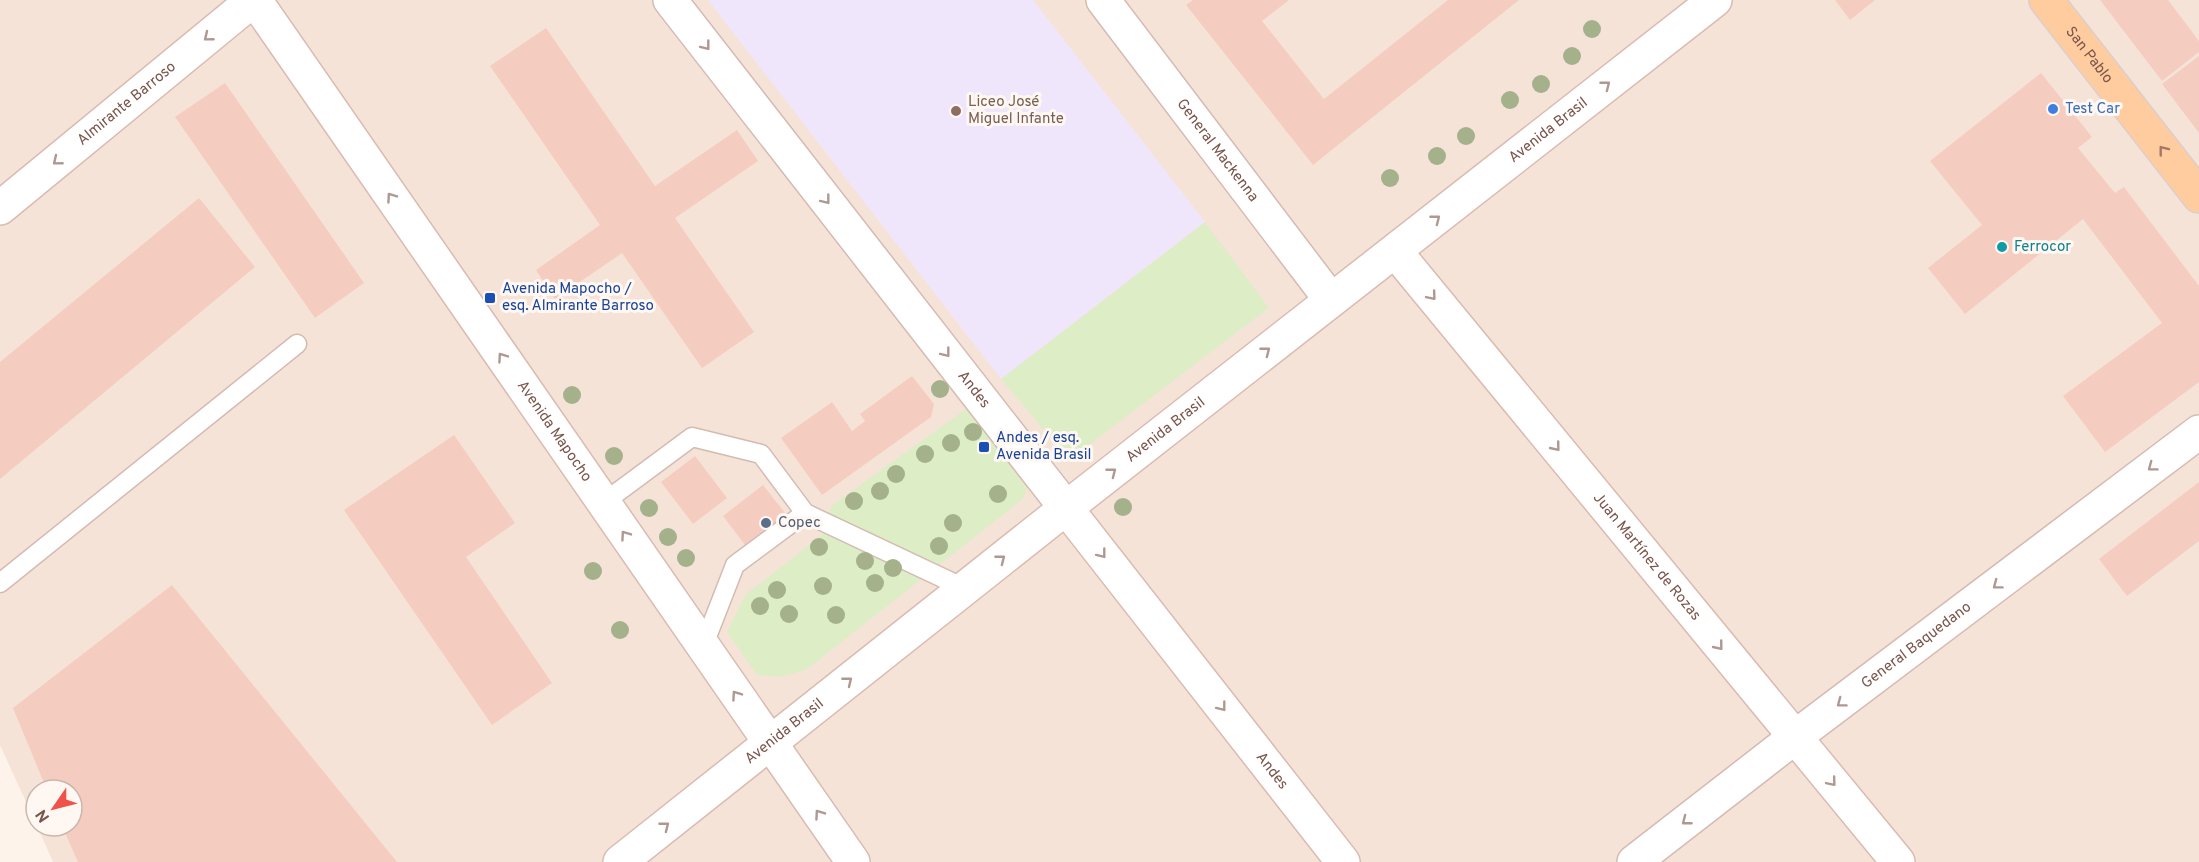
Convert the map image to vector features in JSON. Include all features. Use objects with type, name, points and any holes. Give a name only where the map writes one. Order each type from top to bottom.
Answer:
[{"type":"main road","name":"San Pablo","points":[[2046,0],[2199,196]]},
{"type":"street","name":"Almirante Barroso","points":[[0,208],[254,0]]},
{"type":"street","name":"Avenida Mapocho","points":[[254,0],[853,862]]},
{"type":"street","name":"Andes","points":[[669,0],[1343,862]]},
{"type":"street","name":"General Mackenna","points":[[1103,0],[1331,300]]},
{"type":"street","name":"Avenida Brasil","points":[[620,862],[964,588],[1715,0]]},
{"type":"street","name":"Juan Martínez de Rozas","points":[[1395,251],[1898,862]]},
{"type":"street","name":"General Baquedano","points":[[1634,862],[1795,737],[2199,432]]},
{"type":"lane","points":[[0,583],[297,344]]},
{"type":"lane","points":[[603,503],[692,437],[761,454],[805,513],[964,588]]},
{"type":"lane","points":[[703,647],[735,564],[805,513]]},
{"type":"shaded area","points":[[0,0],[2199,0],[2199,862],[53,862],[42,838],[84,838],[84,778],[24,778],[24,798],[0,745]]},
{"type":"shaded area","name":"Liceo José Miguel Infante","points":[[708,0],[1033,0],[1205,222],[1001,379]]},
{"type":"green space","points":[[1205,222],[1269,308],[1069,460],[1001,379]]},
{"type":"green space","points":[[966,409],[1027,488],[1023,499],[806,670],[780,677],[757,675],[727,632],[745,595],[823,534],[831,506]]},
{"type":"building","points":[[1193,0],[1289,0],[1262,21],[1324,99],[1448,0],[1519,0],[1313,165],[1186,5]]},
{"type":"building","points":[[1835,0],[1875,0],[1850,20]]},
{"type":"building","points":[[2100,0],[2168,0],[2199,41],[2199,52],[2162,81]]},
{"type":"building","points":[[546,28],[655,186],[737,130],[758,161],[675,218],[754,332],[702,368],[622,253],[555,299],[536,270],[600,225],[490,66]]},
{"type":"building","points":[[2199,56],[2199,133],[2162,84]]},
{"type":"building","points":[[2041,73],[2092,137],[2078,148],[2115,193],[2124,187],[2199,286],[2199,382],[2105,452],[2063,396],[2162,323],[2083,219],[1965,314],[1928,268],[1982,225],[1930,161]]},
{"type":"building","points":[[225,83],[364,283],[315,318],[175,117]]},
{"type":"building","points":[[199,198],[255,267],[0,479],[0,362]]},
{"type":"building","points":[[912,376],[934,404],[931,417],[822,495],[781,438],[832,402],[852,431],[865,421],[860,414]]},
{"type":"building","points":[[454,435],[515,523],[466,557],[552,683],[492,725],[344,510]]},
{"type":"building","points":[[695,456],[727,498],[693,524],[661,482]]},
{"type":"building","points":[[2199,482],[2199,541],[2127,596],[2099,559]]},
{"type":"building","points":[[763,485],[789,518],[748,549],[723,516]]},
{"type":"building","points":[[172,585],[397,862],[78,862],[67,838],[84,838],[84,778],[42,778],[13,708]]},
{"type":"place","name":"Test Car","points":[[2053,109]]},
{"type":"place","name":"Liceo José Miguel Infante","points":[[956,111]]},
{"type":"place","name":"Ferrocor","points":[[2002,247]]},
{"type":"place","name":"Avenida Mapocho / esq. Almirante Barroso","points":[[490,298]]},
{"type":"place","name":"Andes / esq. Avenida Brasil","points":[[984,447]]},
{"type":"place","name":"Copec","points":[[766,523]]}]
